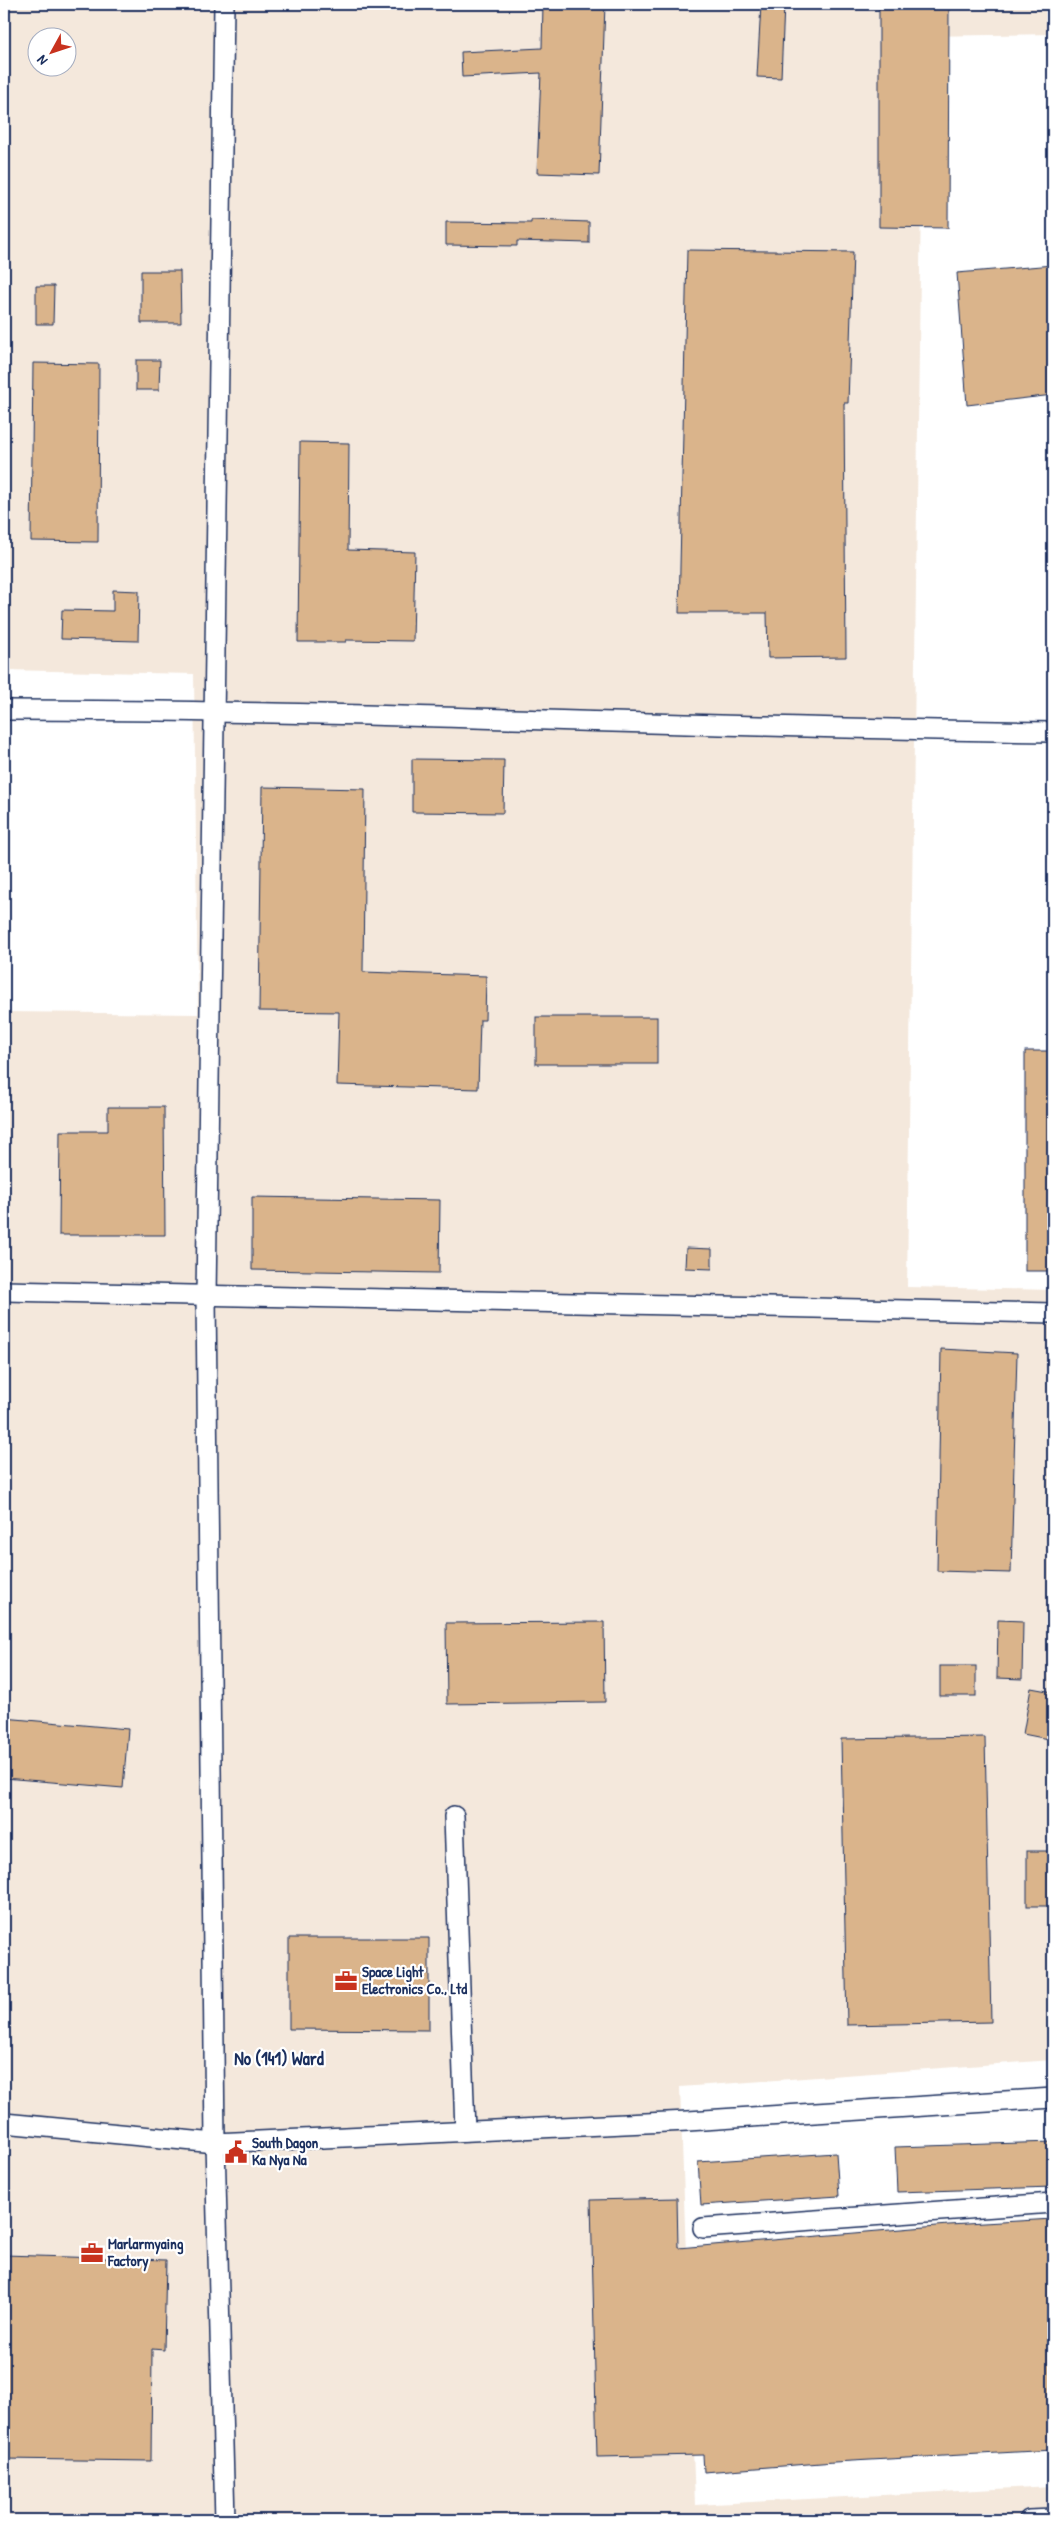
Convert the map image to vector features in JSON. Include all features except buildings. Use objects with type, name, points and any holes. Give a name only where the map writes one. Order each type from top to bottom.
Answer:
[{"type":"street","points":[[224,4],[206,1297],[215,2143],[225,2520]]},
{"type":"street","points":[[4,710],[214,710],[824,729],[1053,732]]},
{"type":"street","points":[[4,1291],[206,1297],[1053,1313]]},
{"type":"street","points":[[454,1816],[465,2131]]},
{"type":"street","points":[[4,2123],[215,2143],[688,2120],[1053,2098]]},
{"type":"street","points":[[703,2228],[1053,2203]]},
{"type":"street","points":[[1029,2520],[1053,2520]]},
{"type":"shaded area","points":[[4,4],[1053,4],[1053,34],[923,36],[907,1287],[1053,1290],[1053,2060],[680,2087],[695,2505],[1053,2486],[1053,2520],[4,2520],[4,1012],[198,1014],[194,674],[4,670]]},
{"type":"place","name":"Space Light Electronics Co., Ltd","points":[[346,1981]]},
{"type":"place","name":"South Dagon Ka Nya Na","points":[[236,2152]]},
{"type":"place","name":"Marlarmyaing Factory","points":[[92,2253]]},
{"type":"district","name":"No (141) Ward","points":[[279,2059]]}]
